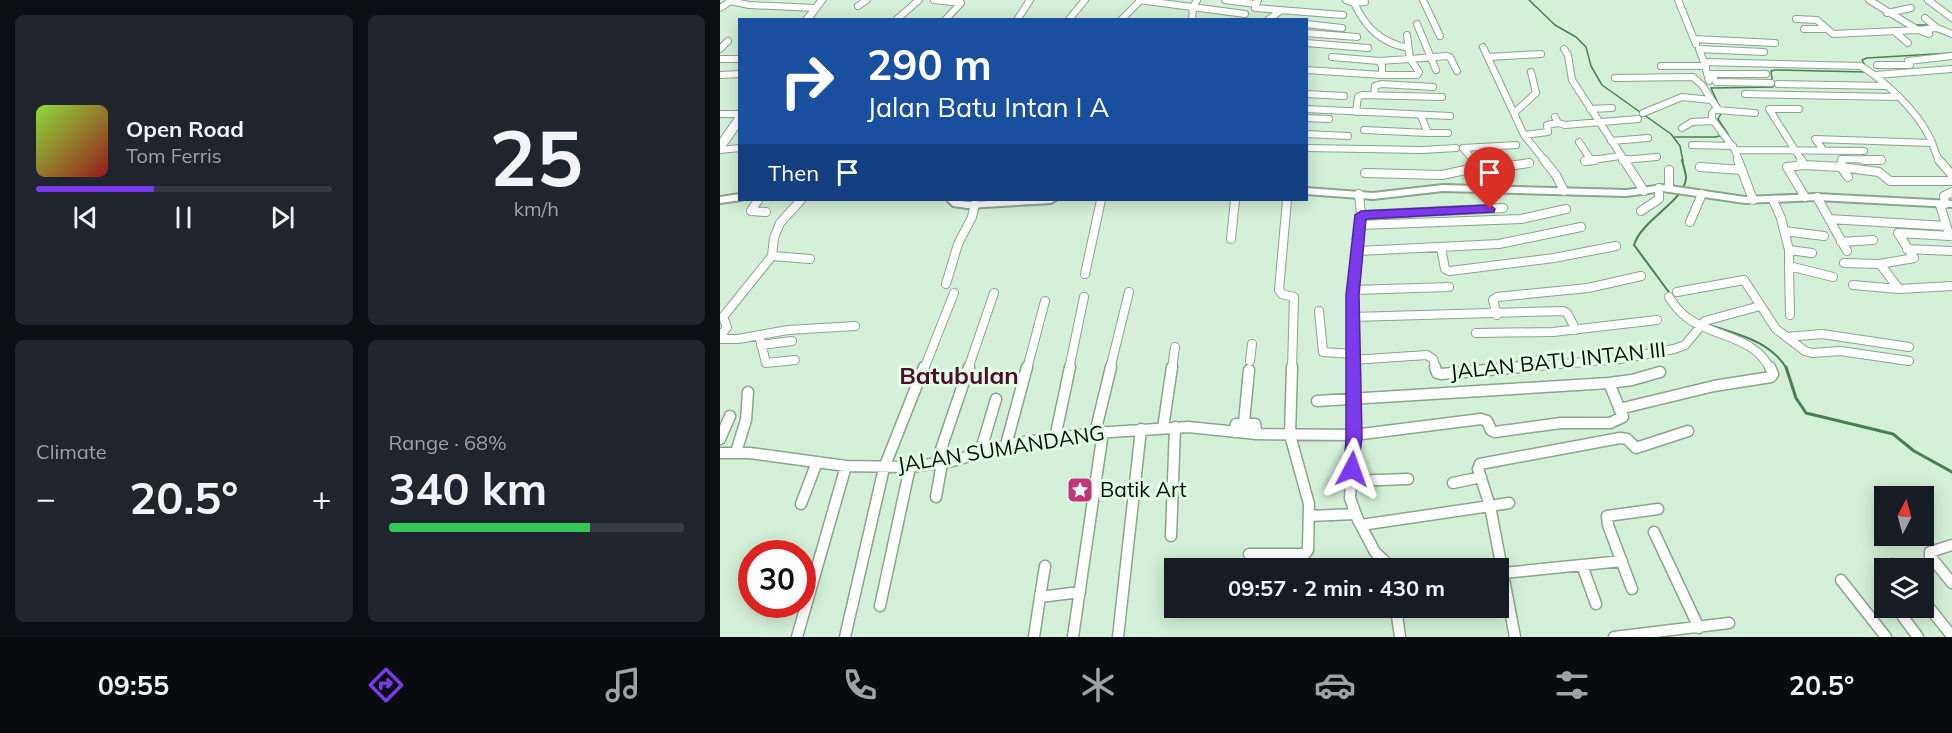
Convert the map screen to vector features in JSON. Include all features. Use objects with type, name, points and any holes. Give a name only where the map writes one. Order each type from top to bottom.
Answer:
[{"type":"highway","points":[[808,18],[818,4]]},
{"type":"highway","points":[[720,149],[738,119]]},
{"type":"street","points":[[720,8],[731,0],[749,6],[818,4]]},
{"type":"street","points":[[858,6],[867,0]]},
{"type":"street","points":[[898,18],[919,0]]},
{"type":"street","points":[[1018,18],[1030,0]]},
{"type":"street","points":[[1070,18],[1085,0]]},
{"type":"street","points":[[1125,18],[1140,0],[1245,14]]},
{"type":"street","points":[[1192,18],[1193,7],[1197,0]]},
{"type":"street","points":[[1225,0],[1257,2],[1255,8],[1343,15]]},
{"type":"street","points":[[1346,0],[1354,3],[1363,3],[1364,0]]},
{"type":"street","points":[[1421,32],[1438,33],[1423,0]]},
{"type":"street","points":[[1678,0],[1711,80],[1716,82],[1884,84]]},
{"type":"street","points":[[1869,0],[1887,13],[1929,34]]},
{"type":"street","points":[[1928,0],[1952,18]]},
{"type":"street","points":[[934,3],[939,1],[961,3],[947,18]]},
{"type":"street","points":[[1354,3],[1364,23],[1385,43],[1408,48]]},
{"type":"street","points":[[1887,13],[1911,8]]},
{"type":"street","points":[[1271,18],[1280,11]]},
{"type":"street","points":[[1925,18],[1937,28],[1952,34]]},
{"type":"street","points":[[1796,20],[1816,19],[1833,34],[1937,28]]},
{"type":"street","points":[[1308,24],[1342,28]]},
{"type":"street","points":[[1417,24],[1436,70]]},
{"type":"street","points":[[1804,29],[1826,28]]},
{"type":"street","points":[[1895,32],[1908,43]]},
{"type":"street","points":[[1308,33],[1358,37]]},
{"type":"street","points":[[1308,70],[1417,75],[1419,72],[1410,59],[1407,35]]},
{"type":"street","points":[[1694,39],[1775,43]]},
{"type":"street","points":[[720,49],[728,41]]},
{"type":"street","points":[[1308,43],[1368,48]]},
{"type":"street","points":[[1483,47],[1530,146],[1557,173],[1564,191]]},
{"type":"street","points":[[1564,49],[1568,55],[1571,77],[1644,191]]},
{"type":"street","points":[[1699,49],[1764,52]]},
{"type":"street","points":[[1488,57],[1541,54]]},
{"type":"street","points":[[1332,57],[1379,61],[1450,56],[1457,71]]},
{"type":"street","points":[[1877,65],[1910,65],[1908,61],[1952,56]]},
{"type":"street","points":[[720,59],[738,59]]},
{"type":"street","points":[[1379,61],[1382,66],[1382,75]]},
{"type":"street","points":[[1661,66],[1705,64],[1859,66],[1875,75],[1917,117],[1936,156],[1952,175]]},
{"type":"street","points":[[1875,75],[1952,69]]},
{"type":"street","points":[[1514,113],[1536,93],[1531,72]]},
{"type":"street","points":[[1702,85],[1711,80],[1713,73],[1766,74]]},
{"type":"street","points":[[720,75],[738,74]]},
{"type":"street","points":[[1615,78],[1693,77],[1702,85],[1717,110]]},
{"type":"street","points":[[1374,95],[1376,86],[1381,84],[1433,87]]},
{"type":"street","points":[[1308,94],[1344,96]]},
{"type":"street","points":[[1745,94],[1896,97]]},
{"type":"street","points":[[1356,112],[1360,95],[1442,97]]},
{"type":"street","points":[[1643,113],[1682,97],[1711,99]]},
{"type":"street","points":[[1590,110],[1612,108]]},
{"type":"street","points":[[1308,109],[1450,116]]},
{"type":"street","points":[[1800,109],[1769,109],[1803,165]]},
{"type":"street","points":[[1753,200],[1734,148],[1713,121],[1712,115],[1717,110],[1755,113]]},
{"type":"street","points":[[720,114],[738,116]]},
{"type":"street","points":[[1421,116],[1428,134]]},
{"type":"street","points":[[1308,118],[1329,119]]},
{"type":"street","points":[[1524,135],[1547,133],[1547,124],[1557,120],[1565,125],[1638,119]]},
{"type":"street","points":[[1682,128],[1690,123],[1713,121]]},
{"type":"street","points":[[1364,130],[1448,133]]},
{"type":"street","points":[[1308,134],[1348,136]]},
{"type":"street","points":[[1611,141],[1648,138]]},
{"type":"street","points":[[1822,148],[1815,140],[1816,138],[1931,143]]},
{"type":"street","points":[[1579,142],[1588,160],[1657,157]]},
{"type":"street","points":[[1308,148],[1412,150],[1516,145]]},
{"type":"street","points":[[1692,145],[1794,152],[1822,148],[1864,152]]},
{"type":"street","points":[[720,149],[738,148]]},
{"type":"street","points":[[1460,148],[1498,189]]},
{"type":"street","points":[[1848,177],[1841,167],[1842,159],[1881,160]]},
{"type":"street","points":[[1365,173],[1435,175],[1530,163]]},
{"type":"street","points":[[1805,197],[1787,167],[1803,165],[1841,167],[1879,172],[1890,181],[1952,181]]},
{"type":"street","points":[[1700,167],[1742,170]]},
{"type":"street","points":[[1641,211],[1659,199],[1669,170]]},
{"type":"street","points":[[1308,191],[1385,195],[1429,189],[1498,189],[1627,194],[1664,188],[1753,200],[1817,197],[1946,204]]},
{"type":"street","points":[[1844,263],[1880,264],[1912,260],[1914,257],[1898,233],[1951,237],[1946,226],[1944,196],[1952,192]]},
{"type":"street","points":[[1359,194],[1360,220],[1352,317],[1354,435],[1350,498],[1355,514],[1376,552],[1383,558]]},
{"type":"street","points":[[1690,222],[1702,194]]},
{"type":"street","points":[[720,200],[738,197]]},
{"type":"street","points":[[1817,197],[1846,251]]},
{"type":"street","points":[[1773,200],[1789,250],[1790,315]]},
{"type":"street","points":[[757,201],[750,211],[766,212]]},
{"type":"street","points":[[720,338],[727,327],[723,317],[772,256],[774,238],[780,223],[800,201]]},
{"type":"street","points":[[953,201],[956,204],[1032,201]]},
{"type":"street","points":[[1085,274],[1101,201]]},
{"type":"street","points":[[1231,239],[1235,201]]},
{"type":"street","points":[[1249,554],[1305,554],[1308,550],[1307,493],[1290,435],[1294,297],[1282,294],[1279,290],[1287,201]]},
{"type":"street","points":[[946,284],[958,244],[973,215],[975,204]]},
{"type":"street","points":[[1360,220],[1503,208]]},
{"type":"street","points":[[1360,220],[1441,224],[1521,219],[1566,209]]},
{"type":"street","points":[[1829,219],[1946,226]]},
{"type":"street","points":[[1358,251],[1441,248],[1530,240],[1581,227]]},
{"type":"street","points":[[1784,231],[1824,236]]},
{"type":"street","points":[[1841,242],[1873,240]]},
{"type":"street","points":[[1441,248],[1445,269],[1452,271],[1554,258],[1616,246]]},
{"type":"street","points":[[1907,249],[1952,251]]},
{"type":"street","points":[[1789,250],[1812,253]]},
{"type":"street","points":[[772,256],[810,259]]},
{"type":"street","points":[[1880,264],[1899,289]]},
{"type":"street","points":[[1789,266],[1833,277]]},
{"type":"street","points":[[1497,315],[1493,300],[1497,297],[1574,290],[1641,276]]},
{"type":"street","points":[[1677,292],[1742,279],[1748,283],[1776,329],[1812,353],[1840,351],[1909,361]]},
{"type":"street","points":[[1853,285],[1899,289],[1952,286]]},
{"type":"street","points":[[1353,290],[1449,287]]},
{"type":"street","points":[[1073,637],[1099,432],[1129,292]]},
{"type":"street","points":[[845,637],[884,468],[954,293]]},
{"type":"street","points":[[936,497],[939,463],[994,293]]},
{"type":"street","points":[[1055,438],[1084,297]]},
{"type":"street","points":[[1609,383],[1619,409],[1714,386],[1771,377],[1773,372],[1769,364],[1749,345],[1679,314],[1669,297]]},
{"type":"street","points":[[1006,445],[1045,301]]},
{"type":"street","name":"JALAN BATU INTAN III","points":[[1352,357],[1427,356],[1432,359],[1437,373],[1442,374],[1620,359],[1685,345],[1702,324],[1760,306]]},
{"type":"street","points":[[1318,311],[1323,352],[1352,357]]},
{"type":"street","points":[[1352,317],[1497,315],[1565,311],[1576,330]]},
{"type":"street","points":[[1476,333],[1514,334],[1576,330],[1657,320]]},
{"type":"street","points":[[760,340],[788,330],[855,326]]},
{"type":"street","points":[[1786,337],[1822,334],[1909,347]]},
{"type":"street","points":[[720,338],[792,341]]},
{"type":"street","points":[[760,340],[766,363],[795,360]]},
{"type":"street","points":[[1244,422],[1252,344]]},
{"type":"street","points":[[1163,428],[1175,347]]},
{"type":"street","points":[[1317,400],[1352,400],[1609,383],[1632,380],[1660,372]]},
{"type":"street","points":[[736,452],[746,420],[748,392]]},
{"type":"street","points":[[980,453],[996,399]]},
{"type":"street","name":"JALAN SUMANDANG","points":[[720,453],[736,452],[846,466],[910,467],[939,463],[1006,445],[1099,432],[1175,428],[1257,434],[1354,435],[1481,419],[1487,421],[1491,430],[1495,432],[1559,422],[1608,423],[1621,420],[1623,417],[1619,409]]},
{"type":"street","points":[[720,439],[730,416]]},
{"type":"street","points":[[1235,432],[1236,424],[1244,422],[1256,424],[1257,434]]},
{"type":"street","points":[[1172,536],[1175,428]]},
{"type":"street","points":[[1118,637],[1141,429]]},
{"type":"street","points":[[1500,558],[1491,506],[1478,469],[1480,464],[1620,438],[1627,439],[1636,448],[1688,431]]},
{"type":"street","points":[[801,504],[817,462]]},
{"type":"street","points":[[797,637],[846,466]]},
{"type":"street","points":[[880,606],[910,467]]},
{"type":"street","points":[[1453,483],[1481,477]]},
{"type":"street","points":[[1350,482],[1408,478]]},
{"type":"street","points":[[1361,525],[1509,503]]},
{"type":"street","points":[[1632,589],[1608,525],[1607,516],[1658,509]]},
{"type":"street","points":[[1309,516],[1355,514]]},
{"type":"street","points":[[1654,532],[1699,628]]},
{"type":"street","points":[[1952,545],[1930,552],[1934,562],[1952,583]]},
{"type":"street","points":[[1509,572],[1622,561]]},
{"type":"street","points":[[1582,565],[1596,604]]},
{"type":"street","points":[[1034,637],[1046,566]]},
{"type":"street","points":[[1840,580],[1886,637]]},
{"type":"street","points":[[1040,597],[1080,592]]},
{"type":"street","points":[[1934,614],[1952,636]]},
{"type":"street","points":[[1509,616],[1515,637]]},
{"type":"street","points":[[1397,618],[1400,637]]},
{"type":"street","points":[[1904,618],[1918,637]]},
{"type":"street","points":[[1614,637],[1729,624]]},
{"type":"waterway","points":[[1529,0],[1555,25],[1576,37],[1586,47],[1591,66],[1602,85],[1671,134],[1680,146],[1683,161]]},
{"type":"waterway","points":[[1915,25],[1930,25]]},
{"type":"waterway","points":[[1866,67],[1862,60],[1867,58],[1952,53]]},
{"type":"waterway","points":[[1675,137],[1715,137],[1728,134],[1718,119],[1722,112],[1711,88],[1773,87],[1771,71],[1775,70],[1866,72]]},
{"type":"waterway","points":[[1671,295],[1634,245],[1645,227],[1679,195],[1686,178],[1682,160]]},
{"type":"waterway","points":[[1706,324],[1762,345],[1780,359],[1786,368]]},
{"type":"waterway","points":[[1786,368],[1796,398],[1806,413],[1893,434],[1914,451],[1952,472]]},
{"type":"place","name":"Batik Art","points":[[1080,490]]},
{"type":"district","name":"Batubulan","points":[[959,376]]},
{"type":"route","points":[[1352,469],[1354,438],[1352,317],[1361,215],[1490,209]]}]
